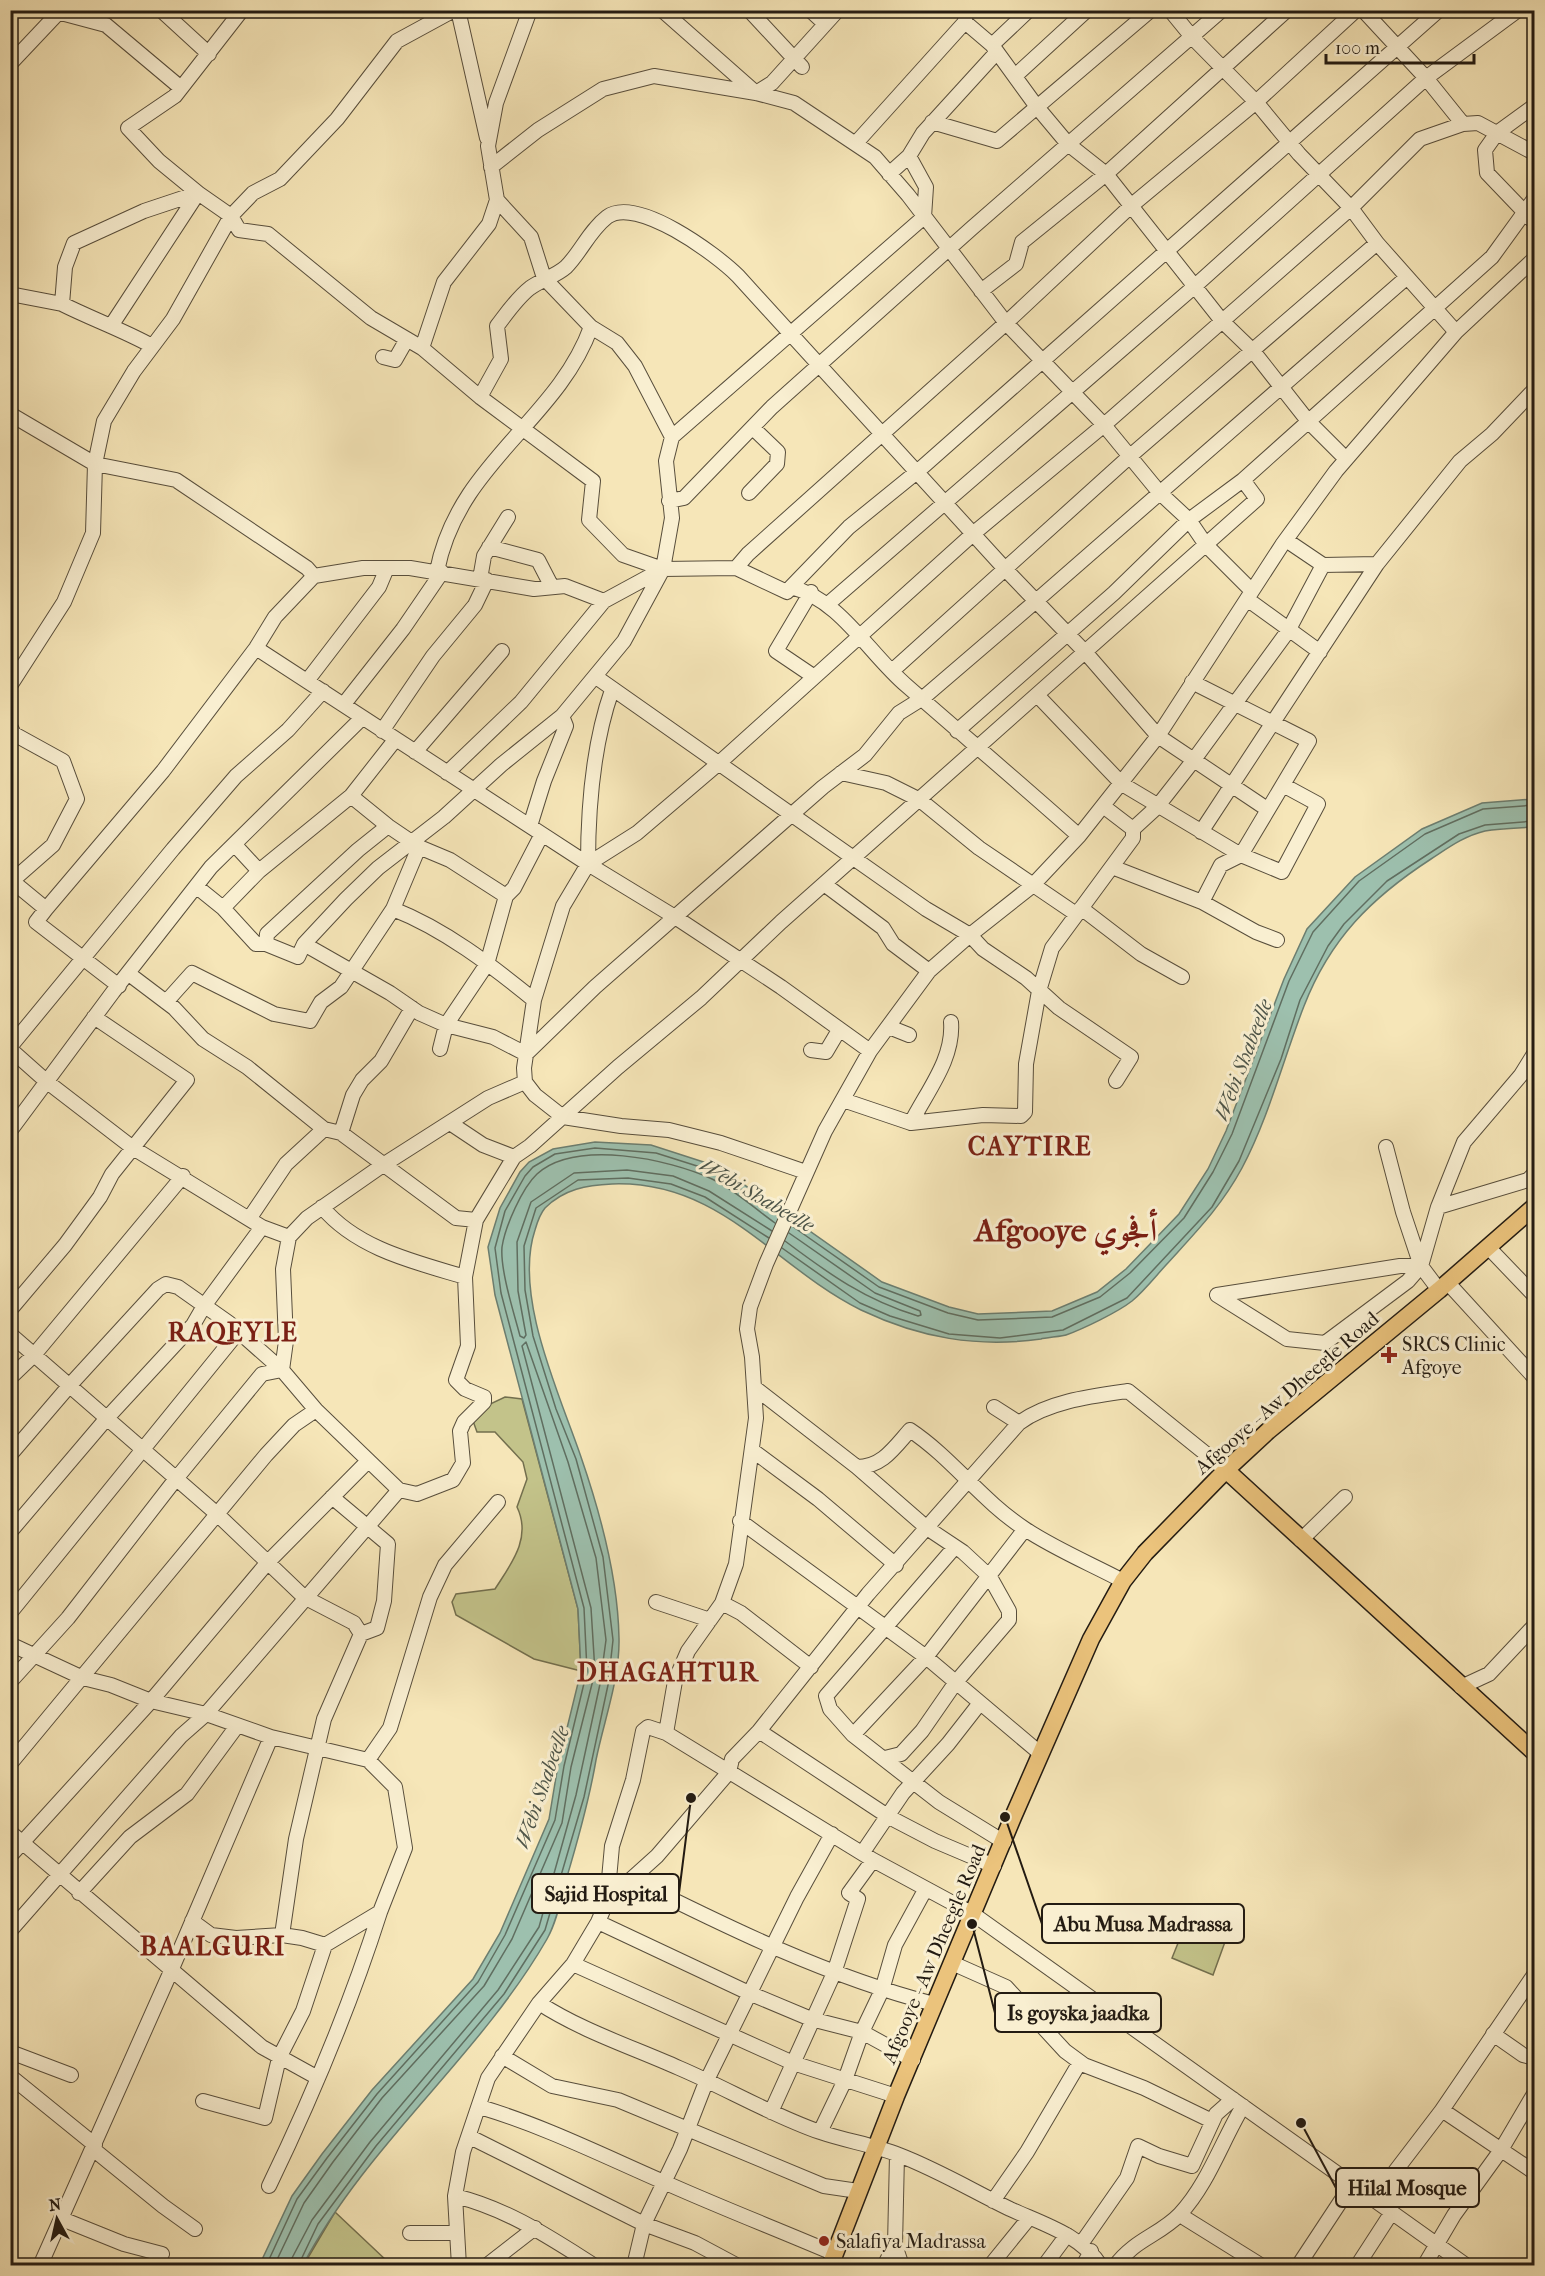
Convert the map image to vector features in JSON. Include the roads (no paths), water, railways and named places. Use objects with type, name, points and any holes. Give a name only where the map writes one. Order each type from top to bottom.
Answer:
[{"type":"main road","name":"Afgooye - Aw Dheegle Road","points":[[833,2260],[858,2191],[934,2004],[1091,1639],[1123,1581],[1145,1553],[1226,1470],[1268,1431],[1534,1209]]},
{"type":"main road","points":[[1226,1470],[1534,1752]]},
{"type":"street","points":[[161,10],[209,54]]},
{"type":"street","points":[[242,10],[175,96],[128,128],[159,161],[231,216],[240,230],[268,234],[371,318],[422,348],[480,397],[593,481],[589,520],[623,555],[663,569],[736,568],[787,592],[849,527],[918,471],[1439,10]]},
{"type":"street","points":[[10,686],[63,602],[93,533],[95,464],[104,421],[134,371],[172,319],[231,216],[253,193],[280,179],[337,118],[397,41],[456,10],[488,146],[497,200],[489,224],[444,282],[422,348]]},
{"type":"street","points":[[488,146],[496,103],[530,10]]},
{"type":"street","points":[[662,10],[756,93]]},
{"type":"street","points":[[749,10],[798,62]]},
{"type":"street","points":[[810,10],[825,24]]},
{"type":"street","points":[[756,93],[798,62],[838,10]]},
{"type":"street","points":[[889,174],[909,156],[932,122],[1029,10]]},
{"type":"street","points":[[1015,76],[1087,10]]},
{"type":"street","points":[[932,122],[997,141],[1151,10]]},
{"type":"street","points":[[1170,10],[1192,38],[1256,102],[1318,175],[1351,208],[1406,278],[1456,332]]},
{"type":"street","points":[[669,501],[684,498],[772,407],[1222,10]]},
{"type":"street","points":[[981,291],[1016,264],[1022,242],[1106,174],[1287,10]]},
{"type":"street","points":[[736,568],[748,554],[1006,323],[1132,205],[1256,102],[1356,10]]},
{"type":"street","points":[[1363,10],[1426,78],[1463,124]]},
{"type":"street","points":[[828,604],[1195,286],[1426,78],[1518,10]]},
{"type":"street","points":[[10,64],[61,12],[106,25],[181,88]]},
{"type":"street","points":[[856,143],[965,16],[994,49],[1068,144],[1106,174],[1221,321],[1253,351],[1283,386],[1308,422],[1346,459]]},
{"type":"street","points":[[491,167],[538,130],[603,89],[654,76],[756,93],[794,103],[874,157],[1006,323],[1104,425],[1159,492],[1189,520],[1206,545],[1250,595],[1288,631],[1320,652]]},
{"type":"street","points":[[1534,106],[1497,133],[1485,150],[1487,173],[1525,210],[1534,222]]},
{"type":"street","points":[[806,1172],[721,1143],[669,1131],[563,1117],[535,1095],[525,1082],[526,1054],[534,1000],[563,906],[588,864],[637,833],[718,764],[813,676],[860,639],[974,533],[1104,425],[1351,208],[1420,139],[1463,124],[1478,123],[1534,153]]},
{"type":"street","points":[[197,887],[223,908],[256,944],[266,944],[298,957],[304,944],[346,898],[416,844],[501,765],[562,716],[624,641],[663,569],[672,518],[666,461],[672,437],[924,217],[926,187],[909,156]]},
{"type":"street","points":[[62,304],[65,267],[74,243],[144,211],[198,193]]},
{"type":"street","points":[[111,327],[198,193]]},
{"type":"street","points":[[957,731],[1114,593],[1189,520],[1243,480],[1492,257],[1534,199]]},
{"type":"street","points":[[497,200],[531,237],[544,278],[591,327],[617,343],[635,366],[672,437]]},
{"type":"street","points":[[480,397],[501,359],[496,326],[527,290],[567,266],[593,230],[608,216],[626,211],[640,214],[704,246],[719,258],[821,366],[1006,570],[1086,653],[1158,736],[1267,809]]},
{"type":"street","points":[[892,671],[1129,457],[1377,243]]},
{"type":"street","points":[[666,1733],[675,1681],[688,1652],[722,1602],[736,1564],[740,1521],[756,1418],[755,1388],[747,1329],[750,1307],[765,1264],[825,1131],[870,1051],[890,1027],[929,971],[1032,886],[1079,836],[1158,736],[1286,540],[1346,459],[1456,332],[1534,259]]},
{"type":"street","points":[[526,1054],[595,987],[675,916],[791,814],[865,755],[899,713],[922,698],[1036,601],[1406,278]]},
{"type":"street","points":[[10,294],[62,304],[152,346]]},
{"type":"street","points":[[344,704],[403,629],[440,571],[442,544],[457,511],[483,471],[571,369],[585,346],[591,327]]},
{"type":"street","points":[[383,357],[395,360],[407,339]]},
{"type":"street","points":[[1201,831],[1274,724],[1377,564],[1460,461],[1492,434],[1534,390]]},
{"type":"street","points":[[10,414],[95,464],[176,480],[307,568],[314,576]]},
{"type":"street","points":[[749,493],[777,464],[778,452],[753,428]]},
{"type":"street","points":[[10,1455],[70,1385],[158,1289],[166,1284],[178,1287],[239,1331],[282,1370],[316,1410],[399,1490],[417,1494],[453,1480],[463,1463],[459,1431],[464,1422],[484,1402],[484,1397],[465,1389],[456,1380],[468,1346],[465,1277],[476,1220],[514,1157],[742,961],[824,884],[1257,499],[1243,480]]},
{"type":"street","points":[[382,731],[433,656],[475,605],[483,580],[484,556],[508,517]]},
{"type":"street","points":[[1286,540],[1323,565],[1377,564]]},
{"type":"street","points":[[489,547],[538,560],[552,587]]},
{"type":"street","points":[[843,1100],[911,1123],[983,1115],[1021,1116],[1024,1112],[1026,1064],[1039,991],[1052,948],[1067,931],[1078,911],[1133,838],[1133,829],[1157,807],[1288,631],[1323,565]]},
{"type":"street","points":[[118,986],[36,922],[163,771],[256,648],[275,617],[314,576],[363,568],[440,571],[534,589],[565,586],[604,601]]},
{"type":"street","points":[[308,681],[379,587],[387,568]]},
{"type":"street","points":[[447,773],[521,702],[604,601],[663,569]]},
{"type":"street","points":[[791,587],[811,592],[828,604],[892,671],[977,750],[1007,772],[1079,836]]},
{"type":"street","points":[[811,592],[776,651],[813,676]]},
{"type":"street","points":[[256,648],[588,864],[675,916],[870,1051]]},
{"type":"street","points":[[415,752],[502,651]]},
{"type":"street","points":[[596,677],[926,909],[970,935],[983,949],[1026,978],[1039,991],[1131,1057],[1116,1081]]},
{"type":"street","points":[[1192,682],[1309,741],[1241,855],[1221,865],[1202,902]]},
{"type":"street","points":[[588,864],[588,833],[601,720],[612,690]]},
{"type":"street","points":[[289,1237],[262,1227],[183,1176],[133,1148],[46,1081],[10,1048],[236,776],[288,730],[323,691]]},
{"type":"street","points":[[1038,696],[1122,784],[1157,807],[1241,855],[1282,872],[1318,804],[1282,785]]},
{"type":"street","points":[[440,1049],[446,1025],[488,964],[506,896],[514,888],[536,830],[544,781],[566,726],[562,716]]},
{"type":"street","points":[[10,1131],[94,1017],[212,867],[361,718]]},
{"type":"street","points":[[10,726],[14,735],[63,761],[77,799],[53,845],[11,880],[46,909]]},
{"type":"street","points":[[223,908],[259,871],[351,796],[395,740]]},
{"type":"street","points":[[841,773],[886,783],[920,800],[1032,886],[1078,911],[1142,954],[1182,977]]},
{"type":"street","points":[[351,796],[388,826],[416,844],[450,860],[506,896]]},
{"type":"street","points":[[1103,806],[1133,829]]},
{"type":"street","points":[[266,944],[267,934],[358,849],[388,826]]},
{"type":"street","points":[[166,1002],[192,974],[274,1014],[310,1020],[321,1002],[341,987],[393,909],[416,844]]},
{"type":"street","points":[[235,845],[259,871]]},
{"type":"street","points":[[1112,867],[1202,902],[1256,932],[1277,940]]},
{"type":"street","points":[[824,884],[883,928],[893,944],[929,971]]},
{"type":"street","points":[[393,909],[419,919],[488,964],[534,1000]]},
{"type":"street","points":[[304,944],[412,1008],[446,1025],[493,1037],[526,1054]]},
{"type":"street","points":[[129,974],[166,1002],[203,1039],[247,1067],[324,1129],[341,1133],[456,1218],[476,1220]]},
{"type":"street","points":[[341,1133],[353,1095],[385,1055],[412,1008]]},
{"type":"street","points":[[10,1310],[64,1245],[100,1197],[112,1174],[186,1080],[94,1017]]},
{"type":"street","points":[[911,1123],[944,1064],[952,1032],[951,1022]]},
{"type":"street","points":[[890,1027],[909,1035]]},
{"type":"street","points":[[811,1050],[826,1052],[839,1030]]},
{"type":"street","points":[[1421,1266],[1400,1266],[1217,1295],[1287,1339],[1324,1343],[1408,1281],[1421,1266],[1438,1207],[1464,1142],[1521,1076],[1534,1054]]},
{"type":"street","points":[[282,1370],[286,1341],[283,1269],[289,1237],[322,1207],[383,1165],[489,1098],[525,1082]]},
{"type":"street","points":[[450,1123],[483,1145],[514,1157]]},
{"type":"street","points":[[249,1219],[286,1164],[324,1129]]},
{"type":"street","points":[[1386,1148],[1403,1212],[1421,1266],[1444,1286],[1534,1377]]},
{"type":"street","points":[[1438,1207],[1528,1180],[1534,1174]]},
{"type":"street","points":[[10,1378],[34,1355],[183,1176]]},
{"type":"street","points":[[322,1207],[336,1224],[393,1255],[465,1277]]},
{"type":"street","points":[[10,1532],[107,1418],[193,1325],[204,1306],[262,1227]]},
{"type":"street","points":[[1488,1247],[1534,1295]]},
{"type":"street","points":[[10,1613],[239,1331]]},
{"type":"street","points":[[10,1334],[175,1480],[217,1514],[304,1597],[354,1623],[361,1634]]},
{"type":"street","points":[[10,1682],[68,1618],[175,1480],[262,1374],[282,1370]]},
{"type":"street","points":[[755,1388],[856,1467],[927,1528],[963,1552],[990,1577],[1008,1611],[1009,1620],[956,1682],[908,1746],[901,1754],[885,1758]]},
{"type":"street","points":[[607,1901],[657,1856],[729,1772],[732,1759],[759,1731],[858,1607],[1019,1424],[1031,1414],[1128,1391],[1226,1470]]},
{"type":"street","points":[[994,1407],[1019,1424]]},
{"type":"street","points":[[10,1764],[266,1455],[294,1425],[316,1410]]},
{"type":"street","points":[[856,1467],[870,1467],[882,1460],[910,1430],[934,1446],[968,1481],[1025,1529],[1123,1581]]},
{"type":"street","points":[[752,1450],[818,1499],[896,1565]]},
{"type":"street","points":[[10,1856],[152,1701],[268,1562],[368,1461]]},
{"type":"street","points":[[10,1930],[181,1736],[206,1714],[304,1597],[399,1490]]},
{"type":"street","points":[[282,1935],[296,1839],[324,1719],[361,1634],[377,1628],[388,1572],[388,1544],[332,1497]]},
{"type":"street","points":[[1301,1540],[1345,1497]]},
{"type":"street","points":[[368,1760],[390,1728],[430,1597],[445,1564],[498,1502]]},
{"type":"street","points":[[740,1521],[926,1657],[1041,1754]]},
{"type":"street","points":[[853,1735],[926,1657],[1025,1529]]},
{"type":"street","points":[[954,1548],[826,1696],[830,1709],[853,1735],[915,1780],[939,1802],[1004,1842]]},
{"type":"street","points":[[656,1602],[710,1620]]},
{"type":"street","points":[[722,1602],[741,1613],[810,1667]]},
{"type":"street","points":[[1461,1687],[1490,1674],[1534,1626]]},
{"type":"street","points":[[10,1644],[83,1678],[111,1685],[152,1701],[206,1714],[271,1737],[368,1760],[395,1787],[405,1848],[380,1912],[364,1964],[318,2078],[269,2186]]},
{"type":"street","points":[[771,2112],[811,2019],[834,1973],[858,1899],[849,1893],[903,1793],[948,1744],[980,1702]]},
{"type":"street","points":[[79,1893],[130,1837],[187,1794],[237,1726]]},
{"type":"street","points":[[459,2265],[455,2196],[463,2152],[470,2137],[488,2078],[538,2003],[573,1964],[598,1922],[607,1901],[612,1845],[633,1780],[643,1731],[652,1728],[666,1733],[925,1890],[973,1914],[1467,2265]]},
{"type":"street","points":[[759,1731],[889,1817],[935,1841],[994,1866]]},
{"type":"street","points":[[40,2265],[171,1971],[271,1737]]},
{"type":"street","points":[[10,1832],[58,1876],[262,2047],[318,2078]]},
{"type":"street","points":[[634,2265],[644,2224],[706,2082],[797,1898],[832,1834]]},
{"type":"street","points":[[633,1880],[689,1908],[834,1973],[882,1990],[934,2004]]},
{"type":"street","points":[[820,2132],[845,2080],[862,2032],[882,1990],[895,1945],[925,1890]]},
{"type":"street","points":[[202,2101],[264,2118],[279,2058],[303,2011],[325,1945],[380,1912]]},
{"type":"street","points":[[192,1921],[211,1935],[236,1938],[282,1935],[325,1945]]},
{"type":"street","points":[[598,1922],[749,1993],[811,2019],[862,2032],[913,2060]]},
{"type":"street","points":[[952,1963],[1006,1988],[1065,2051],[1080,2062],[1144,2088],[1212,2121]]},
{"type":"street","points":[[573,1964],[729,2036],[794,2063],[896,2096]]},
{"type":"street","points":[[1374,2199],[1442,2110],[1534,1975]]},
{"type":"street","points":[[538,2003],[580,2028],[592,2031],[771,2112],[820,2132],[897,2155],[944,2175],[993,2201],[1067,2235],[1086,2247],[1101,2265]]},
{"type":"street","points":[[1493,2034],[1523,2055],[1534,2058]]},
{"type":"street","points":[[10,2055],[13,2053],[71,2075]]},
{"type":"street","points":[[502,2056],[552,2086],[618,2100],[687,2128],[721,2145],[824,2186],[858,2191]]},
{"type":"street","points":[[993,2201],[1027,2152],[1080,2062]]},
{"type":"street","points":[[10,2076],[163,2206],[195,2229]]},
{"type":"street","points":[[1424,2265],[1454,2215],[1501,2150],[1534,2094]]},
{"type":"street","points":[[1083,2265],[1086,2247],[1127,2178],[1138,2146],[1192,2166],[1216,2114],[1238,2102]]},
{"type":"street","points":[[1115,2265],[1127,2249],[1179,2215],[1214,2164],[1238,2102]]},
{"type":"street","points":[[480,2107],[621,2161],[833,2260]]},
{"type":"street","points":[[1442,2110],[1534,2172]]},
{"type":"street","points":[[470,2137],[644,2224],[695,2243],[738,2265]]},
{"type":"street","points":[[897,2155],[895,2245],[902,2265]]},
{"type":"street","points":[[1298,2265],[1352,2184]]},
{"type":"street","points":[[455,2196],[486,2204],[535,2228],[595,2265]]},
{"type":"street","points":[[1357,2265],[1392,2212]]},
{"type":"street","points":[[1179,2215],[1262,2265]]},
{"type":"street","points":[[990,2265],[1029,2218]]},
{"type":"street","points":[[62,2219],[124,2244],[162,2254]]},
{"type":"street","points":[[486,2265],[535,2228]]},
{"type":"street","points":[[410,2233],[456,2233]]},
{"type":"street","points":[[1044,2265],[1067,2235]]},
{"type":"street","points":[[884,2265],[895,2245]]},
{"type":"water","name":"Webi Shabeelle","points":[[1534,799],[1534,827],[1485,831],[1463,839],[1409,874],[1371,905],[1355,922],[1326,960],[1314,982],[1252,1149],[1234,1182],[1197,1231],[1136,1297],[1091,1325],[1064,1335],[1017,1341],[971,1341],[927,1334],[883,1320],[861,1310],[801,1272],[745,1229],[685,1196],[650,1187],[612,1184],[585,1187],[568,1192],[545,1208],[536,1227],[530,1256],[530,1285],[534,1314],[551,1375],[595,1500],[612,1570],[618,1616],[617,1669],[579,1835],[553,1925],[547,1939],[520,1982],[489,2023],[359,2180],[329,2221],[303,2265],[259,2266],[292,2196],[322,2154],[372,2090],[473,1979],[500,1933],[549,1819],[558,1765],[581,1671],[578,1609],[495,1295],[488,1247],[500,1208],[520,1172],[529,1162],[553,1149],[595,1142],[651,1145],[719,1167],[882,1282],[949,1307],[978,1314],[1052,1311],[1097,1292],[1126,1269],[1179,1214],[1208,1169],[1226,1131],[1284,979],[1307,929],[1355,877],[1422,829],[1482,803]]},
{"type":"place","name":"SRCS Clinic Afgoye","points":[[1389,1355]]},
{"type":"place","name":"Sajid Hospital","points":[[691,1798]]},
{"type":"place","name":"Abu Musa Madrassa","points":[[1005,1817]]},
{"type":"place","name":"Is goyska jaadka","points":[[972,1924]]},
{"type":"place","name":"Hilal Mosque","points":[[1301,2123]]},
{"type":"place","name":"Salafiya Madrassa","points":[[824,2241]]},
{"type":"district","name":"CAYTIRE","points":[[1030,1146]]},
{"type":"district","name":"Afgooye أفجوي","points":[[1066,1230]]},
{"type":"district","name":"RAQEYLE","points":[[233,1332]]},
{"type":"district","name":"DHAGAHTUR","points":[[668,1672]]},
{"type":"district","name":"BAALGURI","points":[[213,1946]]}]
